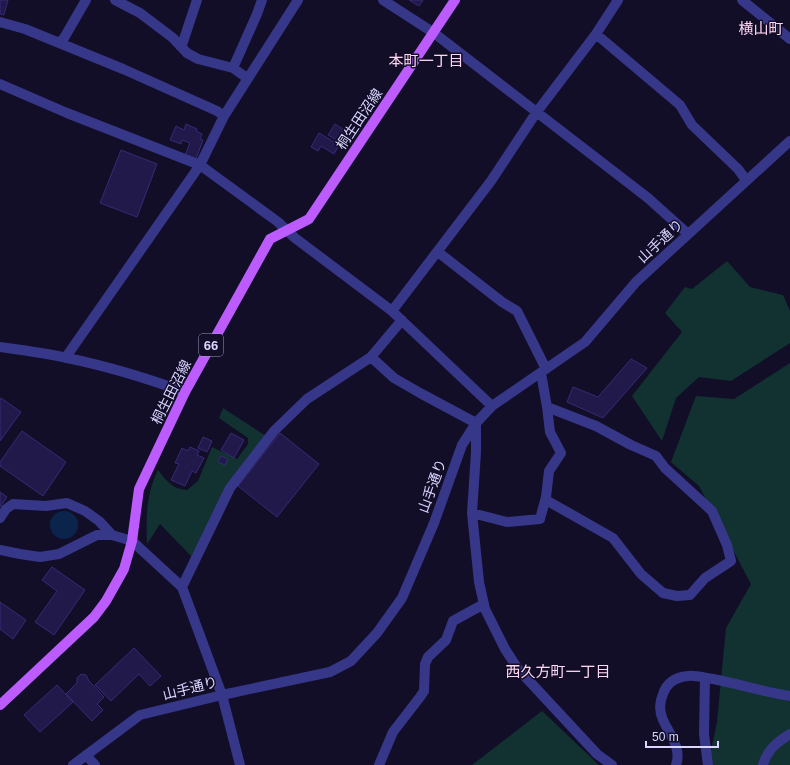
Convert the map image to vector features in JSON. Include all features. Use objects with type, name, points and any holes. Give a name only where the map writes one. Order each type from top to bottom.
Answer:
[{"type":"main road","name":"桐生田沼線","points":[[0,705],[94,617],[106,601],[124,569],[132,541],[139,489],[185,392],[270,239],[309,219],[455,0]]},
{"type":"street","points":[[59,44],[86,0]]},
{"type":"street","points":[[115,0],[140,13],[173,38],[187,53],[198,59],[233,68],[247,78]]},
{"type":"street","points":[[180,46],[183,42],[197,0]]},
{"type":"street","points":[[66,357],[200,165],[224,116],[298,0]]},
{"type":"street","points":[[383,0],[434,33],[648,198],[688,234]]},
{"type":"street","points":[[392,311],[491,180],[536,113],[596,34],[618,0]]},
{"type":"street","points":[[742,0],[754,4],[790,39]]},
{"type":"street","points":[[233,68],[257,14],[260,3]]},
{"type":"street","points":[[0,22],[25,29],[123,69],[217,111],[224,116]]},
{"type":"street","points":[[596,34],[680,105],[692,125],[738,169],[746,180]]},
{"type":"street","points":[[0,84],[67,113],[200,165],[278,222],[286,231],[392,311],[492,406]]},
{"type":"street","name":"山手通り","points":[[73,765],[140,715],[222,695],[330,672],[351,661],[376,633],[402,598],[434,523],[462,445],[476,423],[492,406],[585,342],[636,282],[790,141]]},
{"type":"street","points":[[438,252],[502,302],[517,311],[544,371],[550,432],[561,453],[549,471],[546,500],[540,519],[507,522],[472,513]]},
{"type":"street","points":[[182,587],[230,488],[274,431],[307,399],[371,357],[402,320]]},
{"type":"street","points":[[0,347],[66,357],[153,380],[185,392]]},
{"type":"street","points":[[371,357],[394,378],[476,423],[476,452],[472,513],[476,556],[484,604],[505,649],[518,668],[597,754],[612,765]]},
{"type":"street","points":[[546,500],[614,538],[641,574],[663,593],[677,596],[690,595],[705,578],[731,561],[727,545],[712,510],[665,468],[656,456],[630,445],[596,426],[548,407]]},
{"type":"street","points":[[0,518],[13,504],[46,506],[67,503],[85,511],[99,521],[112,535]]},
{"type":"street","points":[[0,550],[40,557],[59,554],[97,535],[112,535],[132,541],[182,587],[222,695],[240,765]]},
{"type":"street","points":[[379,765],[393,732],[424,691],[425,664],[428,657],[446,640],[452,621],[484,604]]},
{"type":"street","points":[[676,765],[679,758],[677,748],[660,710],[660,699],[670,682],[690,675],[790,696]]},
{"type":"street","points":[[705,678],[704,734],[708,765]]},
{"type":"street","points":[[763,765],[765,757],[771,748],[790,734]]},
{"type":"street","points":[[86,755],[95,765]]},
{"type":"green space","points":[[727,261],[750,287],[783,295],[790,311],[790,343],[731,381],[699,377],[676,398],[662,441],[632,396],[682,332],[665,313],[685,287],[692,289]]},
{"type":"green space","points":[[790,363],[790,765],[708,765],[717,722],[726,628],[751,584],[699,486],[671,462],[696,396],[734,399]]},
{"type":"green space","points":[[223,408],[266,436],[192,557],[160,524],[147,544],[149,497],[158,470],[167,481],[174,486],[187,490],[198,481],[212,447],[237,459],[248,444],[248,438],[219,418]]},
{"type":"green space","points":[[542,711],[599,765],[472,765]]},
{"type":"water","points":[[64,511],[74,515],[78,525],[74,535],[64,539],[54,535],[50,525],[54,515]]},
{"type":"building","points":[[0,0],[8,0],[4,15],[0,14]]},
{"type":"building","points":[[409,0],[423,0],[419,6]]},
{"type":"building","points":[[186,124],[197,129],[196,131],[202,134],[200,139],[203,140],[196,159],[185,155],[190,143],[182,140],[181,144],[170,140],[176,126],[184,130]]},
{"type":"building","points":[[335,124],[352,135],[345,145],[328,135]]},
{"type":"building","points":[[319,133],[339,145],[334,154],[321,146],[318,151],[311,147]]},
{"type":"building","points":[[121,150],[157,164],[137,217],[100,203]]},
{"type":"building","points":[[631,359],[647,368],[603,418],[567,402],[573,387],[598,397]]},
{"type":"building","points":[[1,398],[21,412],[0,441],[0,400]]},
{"type":"building","points":[[22,431],[66,462],[43,496],[0,466],[0,462]]},
{"type":"building","points":[[231,433],[244,440],[234,458],[221,450]]},
{"type":"building","points":[[280,433],[319,464],[277,517],[238,486]]},
{"type":"building","points":[[203,437],[212,441],[207,452],[198,448]]},
{"type":"building","points":[[190,447],[199,451],[197,455],[204,458],[196,473],[192,471],[185,486],[171,480],[179,464],[175,463],[182,448],[188,451]]},
{"type":"building","points":[[221,456],[228,459],[225,465],[218,462]]},
{"type":"building","points":[[0,492],[7,497],[0,507]]},
{"type":"building","points":[[52,567],[85,590],[54,635],[35,622],[57,591],[42,580]]},
{"type":"building","points":[[0,602],[26,620],[13,639],[0,629]]},
{"type":"building","points":[[134,648],[161,676],[150,686],[139,674],[111,701],[95,685]]},
{"type":"building","points":[[81,674],[86,675],[89,681],[104,697],[97,704],[103,710],[92,721],[66,694],[77,683],[77,678]]},
{"type":"building","points":[[57,685],[73,702],[40,732],[24,715]]},
{"type":"district","name":"横山町","points":[[761,29]]},
{"type":"district","name":"本町一丁目","points":[[426,61]]},
{"type":"district","name":"西久方町一丁目","points":[[558,672]]}]
